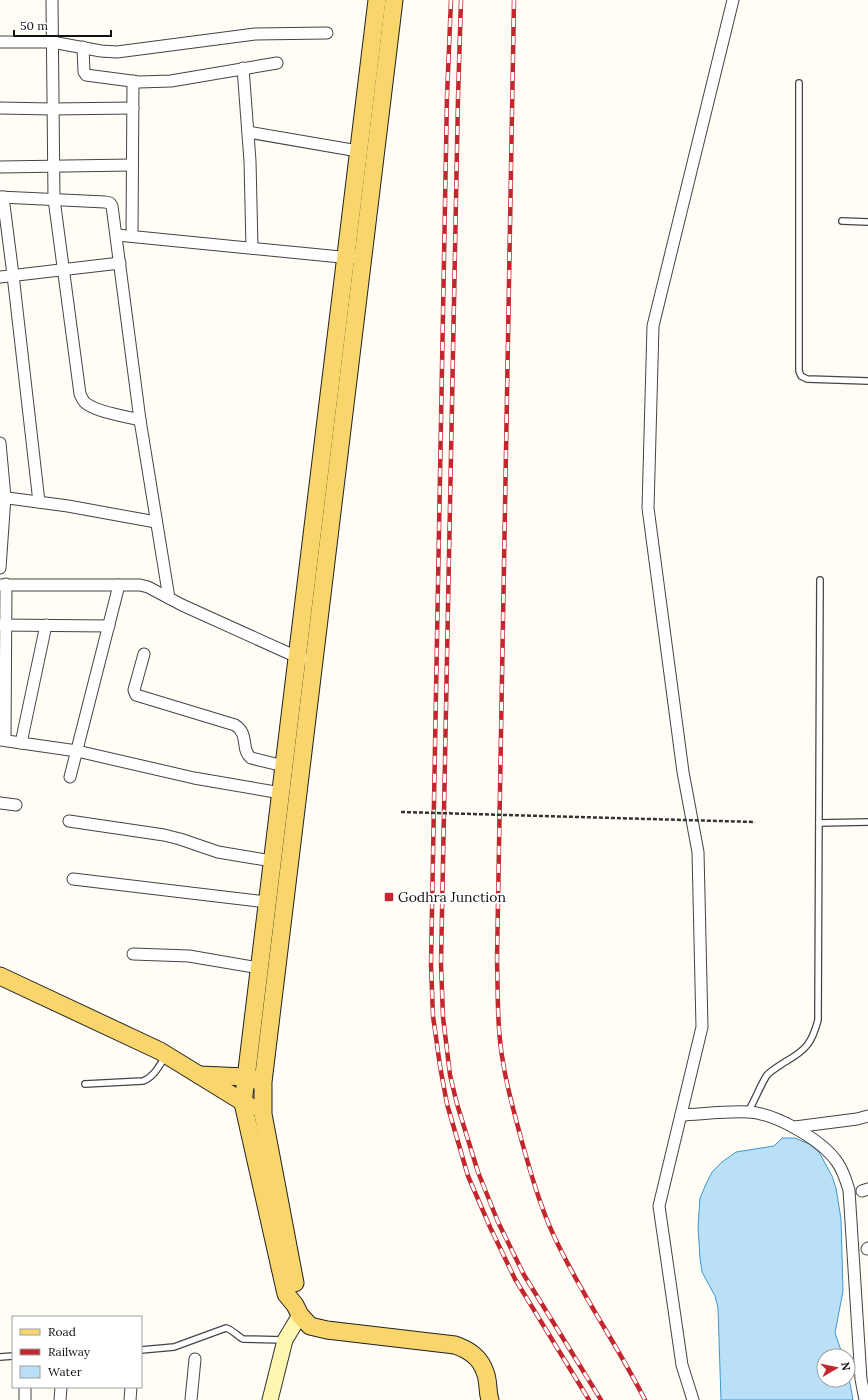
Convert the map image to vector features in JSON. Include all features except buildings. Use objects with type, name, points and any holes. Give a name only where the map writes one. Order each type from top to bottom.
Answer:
[{"type":"main road","points":[[377,0],[243,1103],[286,1294],[310,1326],[326,1330],[456,1345],[470,1350],[485,1372],[489,1399]]},
{"type":"main road","points":[[298,1310],[297,1290],[263,1114],[263,1082],[394,0]]},
{"type":"main road","points":[[0,976],[166,1055],[263,1114]]},
{"type":"main road","points":[[198,1075],[246,1077],[263,1082]]},
{"type":"street","points":[[52,0],[54,199],[80,394],[83,401],[88,405],[140,420]]},
{"type":"street","points":[[693,1400],[682,1365],[659,1206],[702,1027],[698,852],[683,772],[648,508],[653,326],[733,0]]},
{"type":"street","points":[[0,42],[52,42],[102,51],[117,52],[255,34],[327,34]]},
{"type":"street","points":[[84,47],[84,72],[86,75],[133,82],[171,81],[277,62]]},
{"type":"street","points":[[244,68],[250,161],[252,248]]},
{"type":"street","points":[[132,236],[133,82]]},
{"type":"street","points":[[0,108],[133,108]]},
{"type":"street","points":[[248,132],[358,151]]},
{"type":"street","points":[[0,167],[132,165]]},
{"type":"street","points":[[39,502],[13,275],[2,197],[110,203],[114,213],[140,420],[169,598]]},
{"type":"street","points":[[117,235],[363,260]]},
{"type":"street","points":[[0,277],[120,263]]},
{"type":"street","points":[[0,443],[3,497],[0,568]]},
{"type":"street","points":[[3,497],[156,522]]},
{"type":"street","points":[[281,793],[194,778],[77,751],[2,740],[3,584],[140,585],[148,587],[297,657],[314,659]]},
{"type":"street","points":[[70,777],[119,585]]},
{"type":"street","points":[[3,625],[109,626]]},
{"type":"street","points":[[21,743],[46,625]]},
{"type":"street","points":[[144,654],[134,690],[136,695],[235,725],[244,734],[248,756],[284,766]]},
{"type":"street","points":[[0,804],[16,805]]},
{"type":"street","points":[[69,821],[164,835],[218,852],[272,860]]},
{"type":"street","points":[[73,879],[267,902]]},
{"type":"street","points":[[133,954],[189,956],[259,968]]},
{"type":"street","points":[[681,1115],[748,1112],[763,1114],[795,1127],[824,1148],[837,1161],[845,1176],[849,1190],[861,1379],[864,1400]]},
{"type":"street","points":[[795,1127],[857,1119],[868,1116]]},
{"type":"street","points":[[270,1400],[285,1340],[298,1310]]},
{"type":"street","points":[[191,1400],[195,1359]]},
{"type":"street","points":[[25,1388],[25,1400]]},
{"type":"street","points":[[60,1400],[61,1388]]},
{"type":"street","points":[[130,1400],[131,1388]]},
{"type":"lane","points":[[799,83],[799,371],[801,376],[807,378],[868,381]]},
{"type":"lane","points":[[842,221],[868,222]]},
{"type":"lane","points":[[748,1112],[768,1075],[810,1044],[818,1020],[820,580]]},
{"type":"lane","points":[[819,824],[868,822]]},
{"type":"lane","points":[[85,1084],[143,1082],[153,1075],[166,1055]]},
{"type":"lane","points":[[142,1350],[174,1347],[226,1328],[231,1329],[238,1337],[243,1339],[285,1340]]},
{"type":"lane","points":[[0,1357],[12,1356]]},
{"type":"path","points":[[401,812],[755,822]]},
{"type":"water","points":[[782,1138],[795,1138],[809,1144],[819,1152],[832,1176],[836,1188],[841,1219],[843,1291],[835,1333],[840,1348],[816,1348],[816,1388],[851,1388],[853,1400],[721,1400],[718,1308],[715,1296],[702,1272],[698,1227],[700,1198],[712,1172],[722,1162],[736,1152],[774,1146]]},
{"type":"railway","points":[[451,0],[447,96],[431,965],[433,1016],[447,1104],[468,1176],[515,1279],[589,1400]]},
{"type":"railway","points":[[461,0],[441,964],[443,1017],[450,1075],[457,1104],[478,1172],[498,1222],[524,1275],[601,1400]]},
{"type":"railway","points":[[514,0],[497,960],[498,1011],[501,1050],[511,1102],[544,1213],[575,1278],[623,1359],[645,1400]]},
{"type":"place","name":"Godhra Junction","points":[[389,897]]}]
